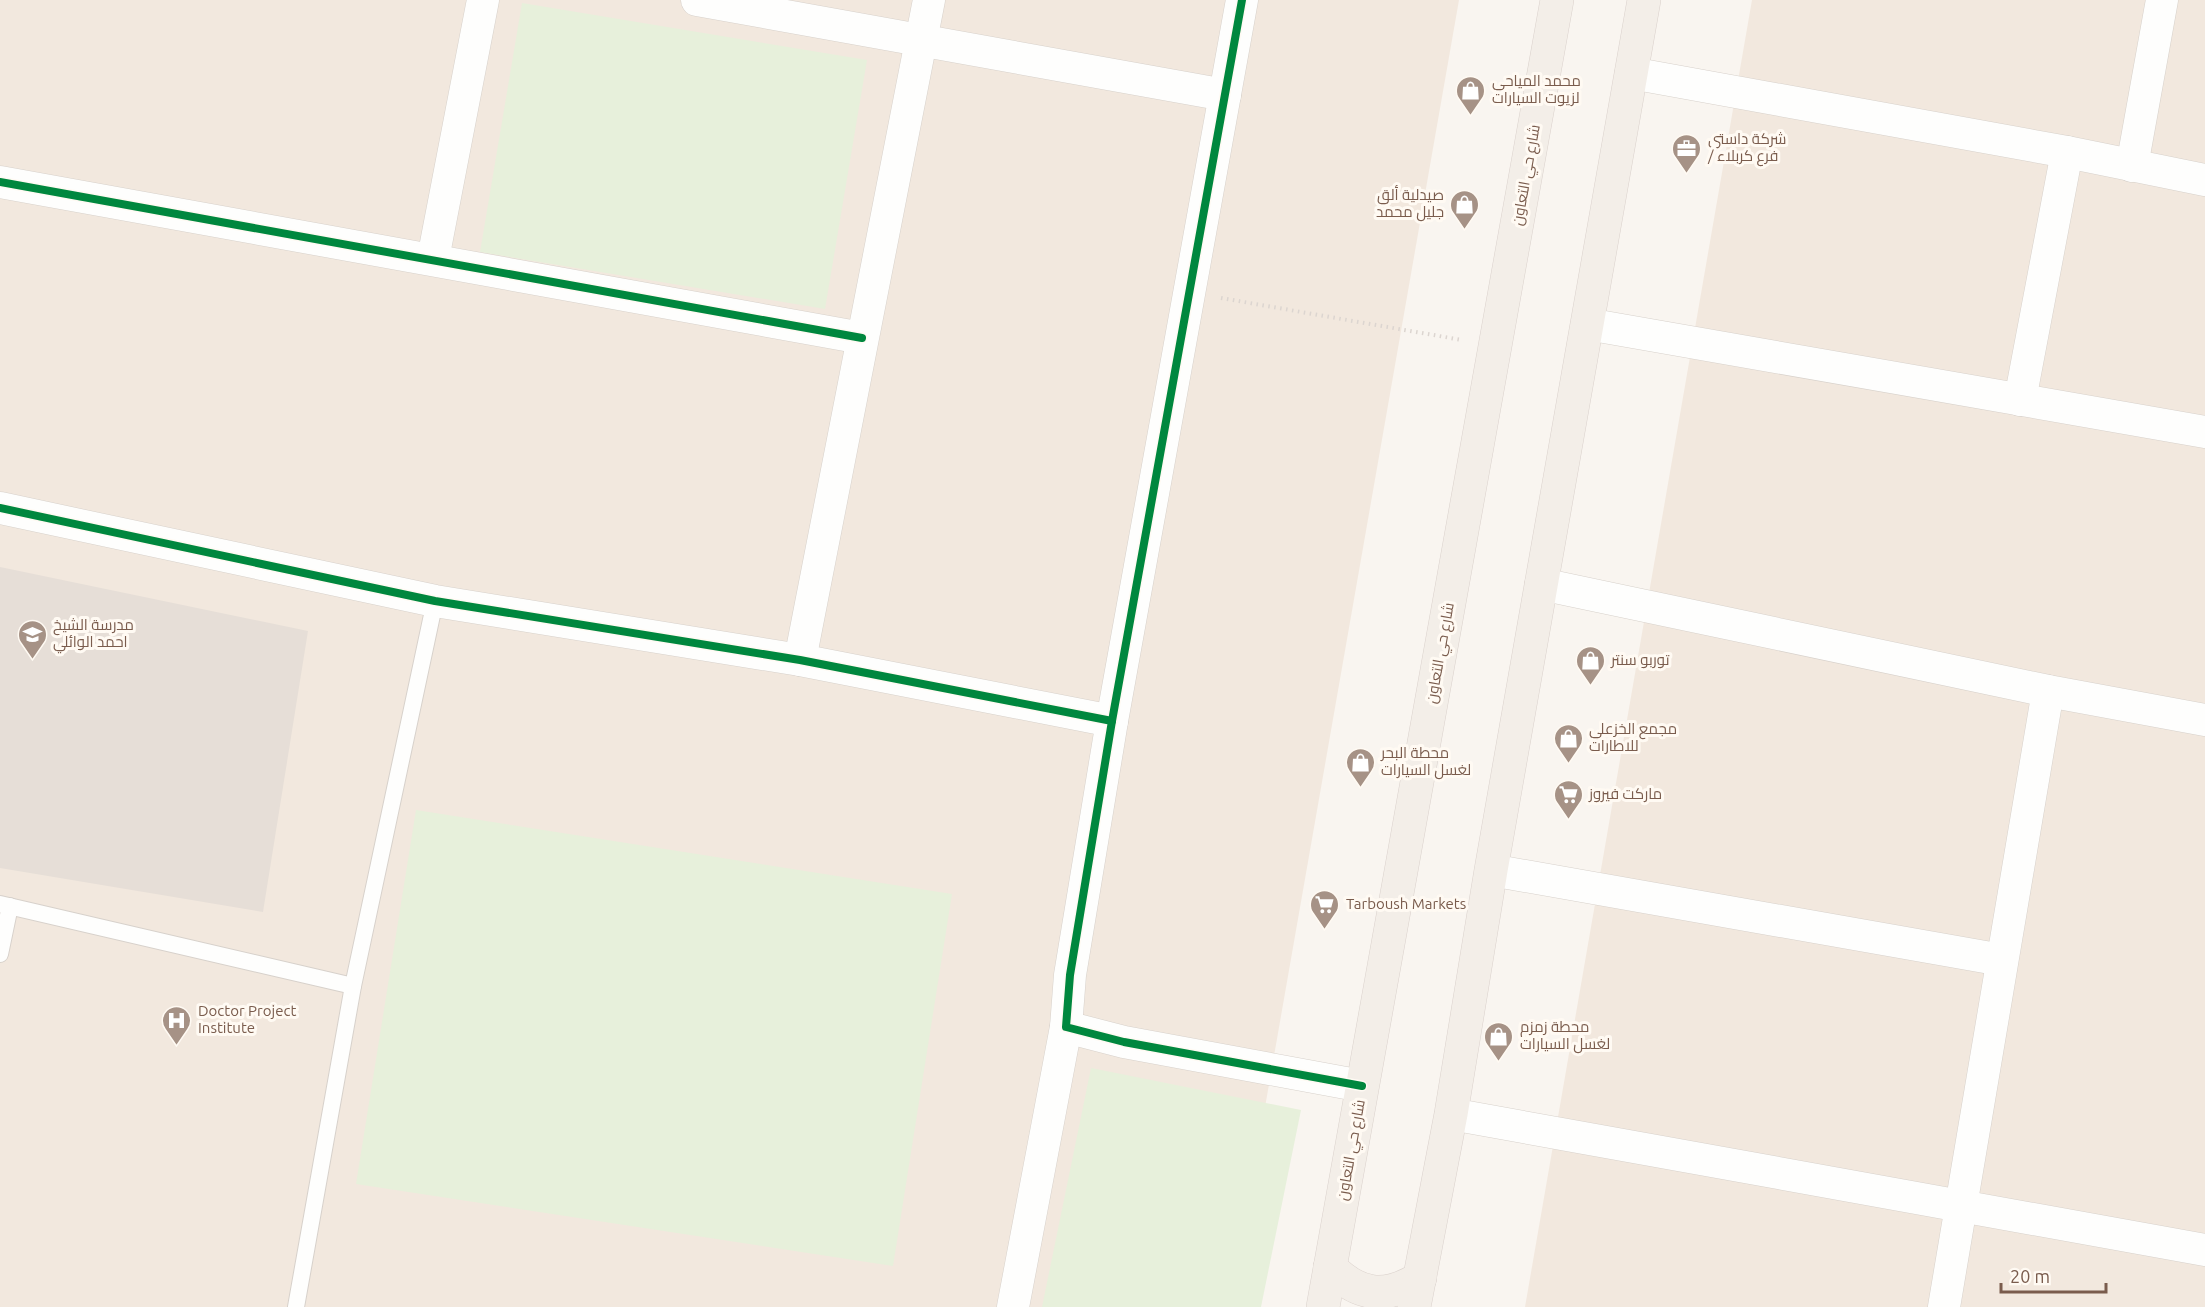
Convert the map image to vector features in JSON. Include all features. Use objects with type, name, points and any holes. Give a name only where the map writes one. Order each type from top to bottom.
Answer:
[{"type":"main road","name":"شارع حي التعاون","points":[[1323,1307],[1557,0]]},
{"type":"main road","points":[[1330,1267],[1356,1288],[1372,1292],[1389,1292],[1405,1287],[1417,1293],[1451,1114],[1491,870],[1644,0]]},
{"type":"street","points":[[433,259],[483,0]]},
{"type":"street","points":[[697,0],[1225,94]]},
{"type":"street","points":[[800,660],[928,0]]},
{"type":"street","points":[[1013,1307],[1066,1027],[1070,975],[1112,722],[1242,0]]},
{"type":"street","points":[[2132,166],[2162,0]]},
{"type":"street","points":[[1631,73],[2205,180]]},
{"type":"street","points":[[2020,399],[2067,153]]},
{"type":"street","points":[[0,182],[862,338]]},
{"type":"street","points":[[1587,324],[2205,432]]},
{"type":"street","points":[[0,508],[435,601],[800,660],[1112,722]]},
{"type":"street","points":[[1541,584],[2048,692],[2205,720]]},
{"type":"street","points":[[1944,1307],[2048,692]]},
{"type":"street","points":[[1491,870],[2002,960]]},
{"type":"street","points":[[1066,1027],[1124,1042],[1362,1086]]},
{"type":"street","points":[[1451,1114],[2205,1250]]},
{"type":"lane","points":[[296,1307],[353,986],[435,601]]},
{"type":"lane","points":[[0,954],[5,905],[353,986]]},
{"type":"path","points":[[1189,293],[1495,346]]},
{"type":"shaded area","points":[[0,0],[1459,0],[1230,1307],[0,1307]]},
{"type":"shaded area","points":[[1752,0],[2205,0],[2205,1307],[1525,1307]]},
{"type":"green space","points":[[522,3],[867,60],[825,309],[480,252]]},
{"type":"green space","points":[[416,810],[952,894],[893,1266],[356,1184]]},
{"type":"green space","points":[[1091,1068],[1301,1110],[1261,1307],[1042,1307]]},
{"type":"building","points":[[0,567],[308,631],[263,912],[0,868]]},
{"type":"cycle path","points":[[1242,0],[1112,721],[1070,975],[1066,1027],[1124,1042],[1362,1086]]},
{"type":"cycle path","points":[[0,182],[862,338]]},
{"type":"cycle path","points":[[0,508],[435,601],[800,660],[1112,721]]},
{"type":"place","name":"محمد المياحي لزيوت السيارات","points":[[1471,116]]},
{"type":"place","name":"شركة داستي / فرع كربلاء","points":[[1687,174]]},
{"type":"place","name":"صيدلية ألق جليل محمد","points":[[1465,230]]},
{"type":"place","name":"مدرسة الشيخ احمد الوائلي","points":[[32,660]]},
{"type":"place","name":"توربو سنتر","points":[[1590,686]]},
{"type":"place","name":"مجمع الخزعلي للاطارات","points":[[1568,764]]},
{"type":"place","name":"محطة البحر لغسل السيارات","points":[[1360,788]]},
{"type":"place","name":"ماركت فيروز","points":[[1568,820]]},
{"type":"place","name":"Tarboush Markets","points":[[1325,930]]},
{"type":"place","name":"Doctor Project Institute","points":[[177,1046]]},
{"type":"place","name":"محطة زمزم لغسل السيارات","points":[[1499,1062]]}]
